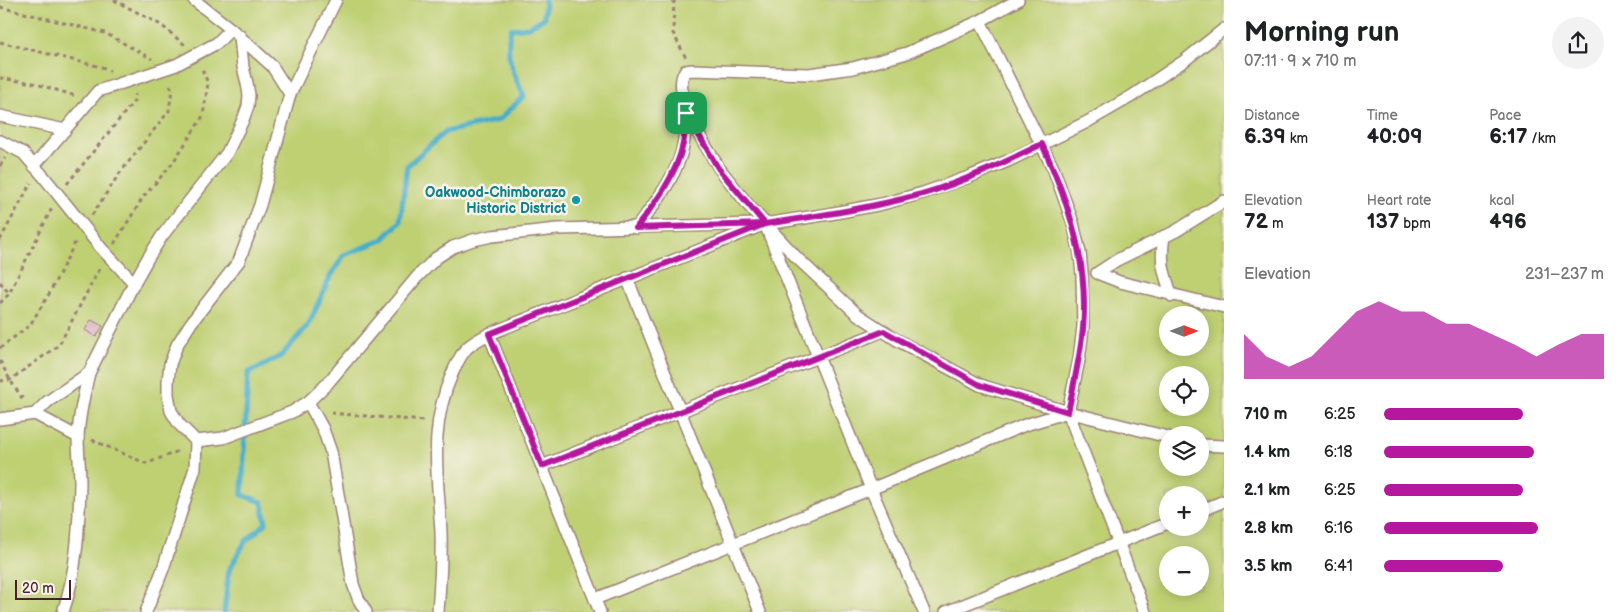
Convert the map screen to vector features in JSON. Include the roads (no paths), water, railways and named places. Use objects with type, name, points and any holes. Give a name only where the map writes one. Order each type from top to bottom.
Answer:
[{"type":"lane","points":[[194,0],[236,32],[272,66],[290,94]]},
{"type":"lane","points":[[146,612],[163,569],[195,468],[196,441],[179,424],[172,411],[168,395],[170,364],[177,346],[191,323],[239,261],[260,205],[290,94],[336,0]]},
{"type":"lane","points":[[636,228],[666,186],[678,163],[684,142],[686,113],[682,77],[685,71],[809,74],[853,68],[907,53],[980,21],[1018,0]]},
{"type":"lane","points":[[980,21],[1042,144],[1065,198],[1070,215],[1080,253],[1083,328],[1079,360],[1068,412],[1145,612]]},
{"type":"lane","points":[[196,441],[223,438],[292,412],[308,402],[327,384],[417,277],[436,258],[453,247],[492,236],[557,230],[765,224],[846,211],[923,193],[977,174],[1087,122],[1132,96],[1184,61],[1224,29]]},
{"type":"lane","points":[[36,168],[64,130],[98,91],[162,70],[197,55],[236,32]]},
{"type":"lane","points":[[63,612],[73,572],[78,534],[84,393],[89,373],[148,258],[162,236],[227,153],[243,120],[248,106],[249,95],[236,32]]},
{"type":"lane","points":[[686,113],[718,168],[765,224],[797,258],[857,314],[980,385],[1068,412],[1159,435]]},
{"type":"lane","points":[[0,116],[64,130]]},
{"type":"lane","points":[[0,142],[23,153],[107,255],[134,283]]},
{"type":"lane","points":[[1097,273],[1117,260],[1176,231],[1224,201]]},
{"type":"lane","points":[[438,612],[441,534],[436,442],[437,422],[447,386],[466,348],[489,334],[765,224]]},
{"type":"lane","points":[[765,224],[820,357],[871,489],[924,612]]},
{"type":"lane","points":[[1164,236],[1161,254],[1163,273],[1172,296]]},
{"type":"lane","points":[[1082,274],[1097,273],[1120,282],[1172,296],[1224,307]]},
{"type":"lane","points":[[627,278],[760,612]]},
{"type":"lane","points":[[542,466],[884,331]]},
{"type":"lane","points":[[489,334],[600,612]]},
{"type":"lane","points":[[0,419],[31,410],[47,402],[89,373]]},
{"type":"lane","points":[[308,402],[323,429],[331,452],[353,584],[366,612]]},
{"type":"lane","points":[[31,410],[82,437]]},
{"type":"lane","points":[[595,599],[1025,426],[1068,412]]},
{"type":"lane","points":[[1209,445],[1224,446]]},
{"type":"lane","points":[[1209,507],[1224,501]]},
{"type":"lane","points":[[946,612],[1159,526]]},
{"type":"waterway","points":[[224,612],[229,570],[245,542],[266,523],[262,502],[242,495],[248,373],[281,356],[309,324],[330,277],[344,255],[382,240],[400,222],[407,166],[445,132],[499,120],[524,96],[513,72],[509,56],[509,38],[511,29],[529,27],[544,18],[545,0]]},
{"type":"place","name":"Oakwood-Chimborazo Historic District","points":[[576,200]]}]
